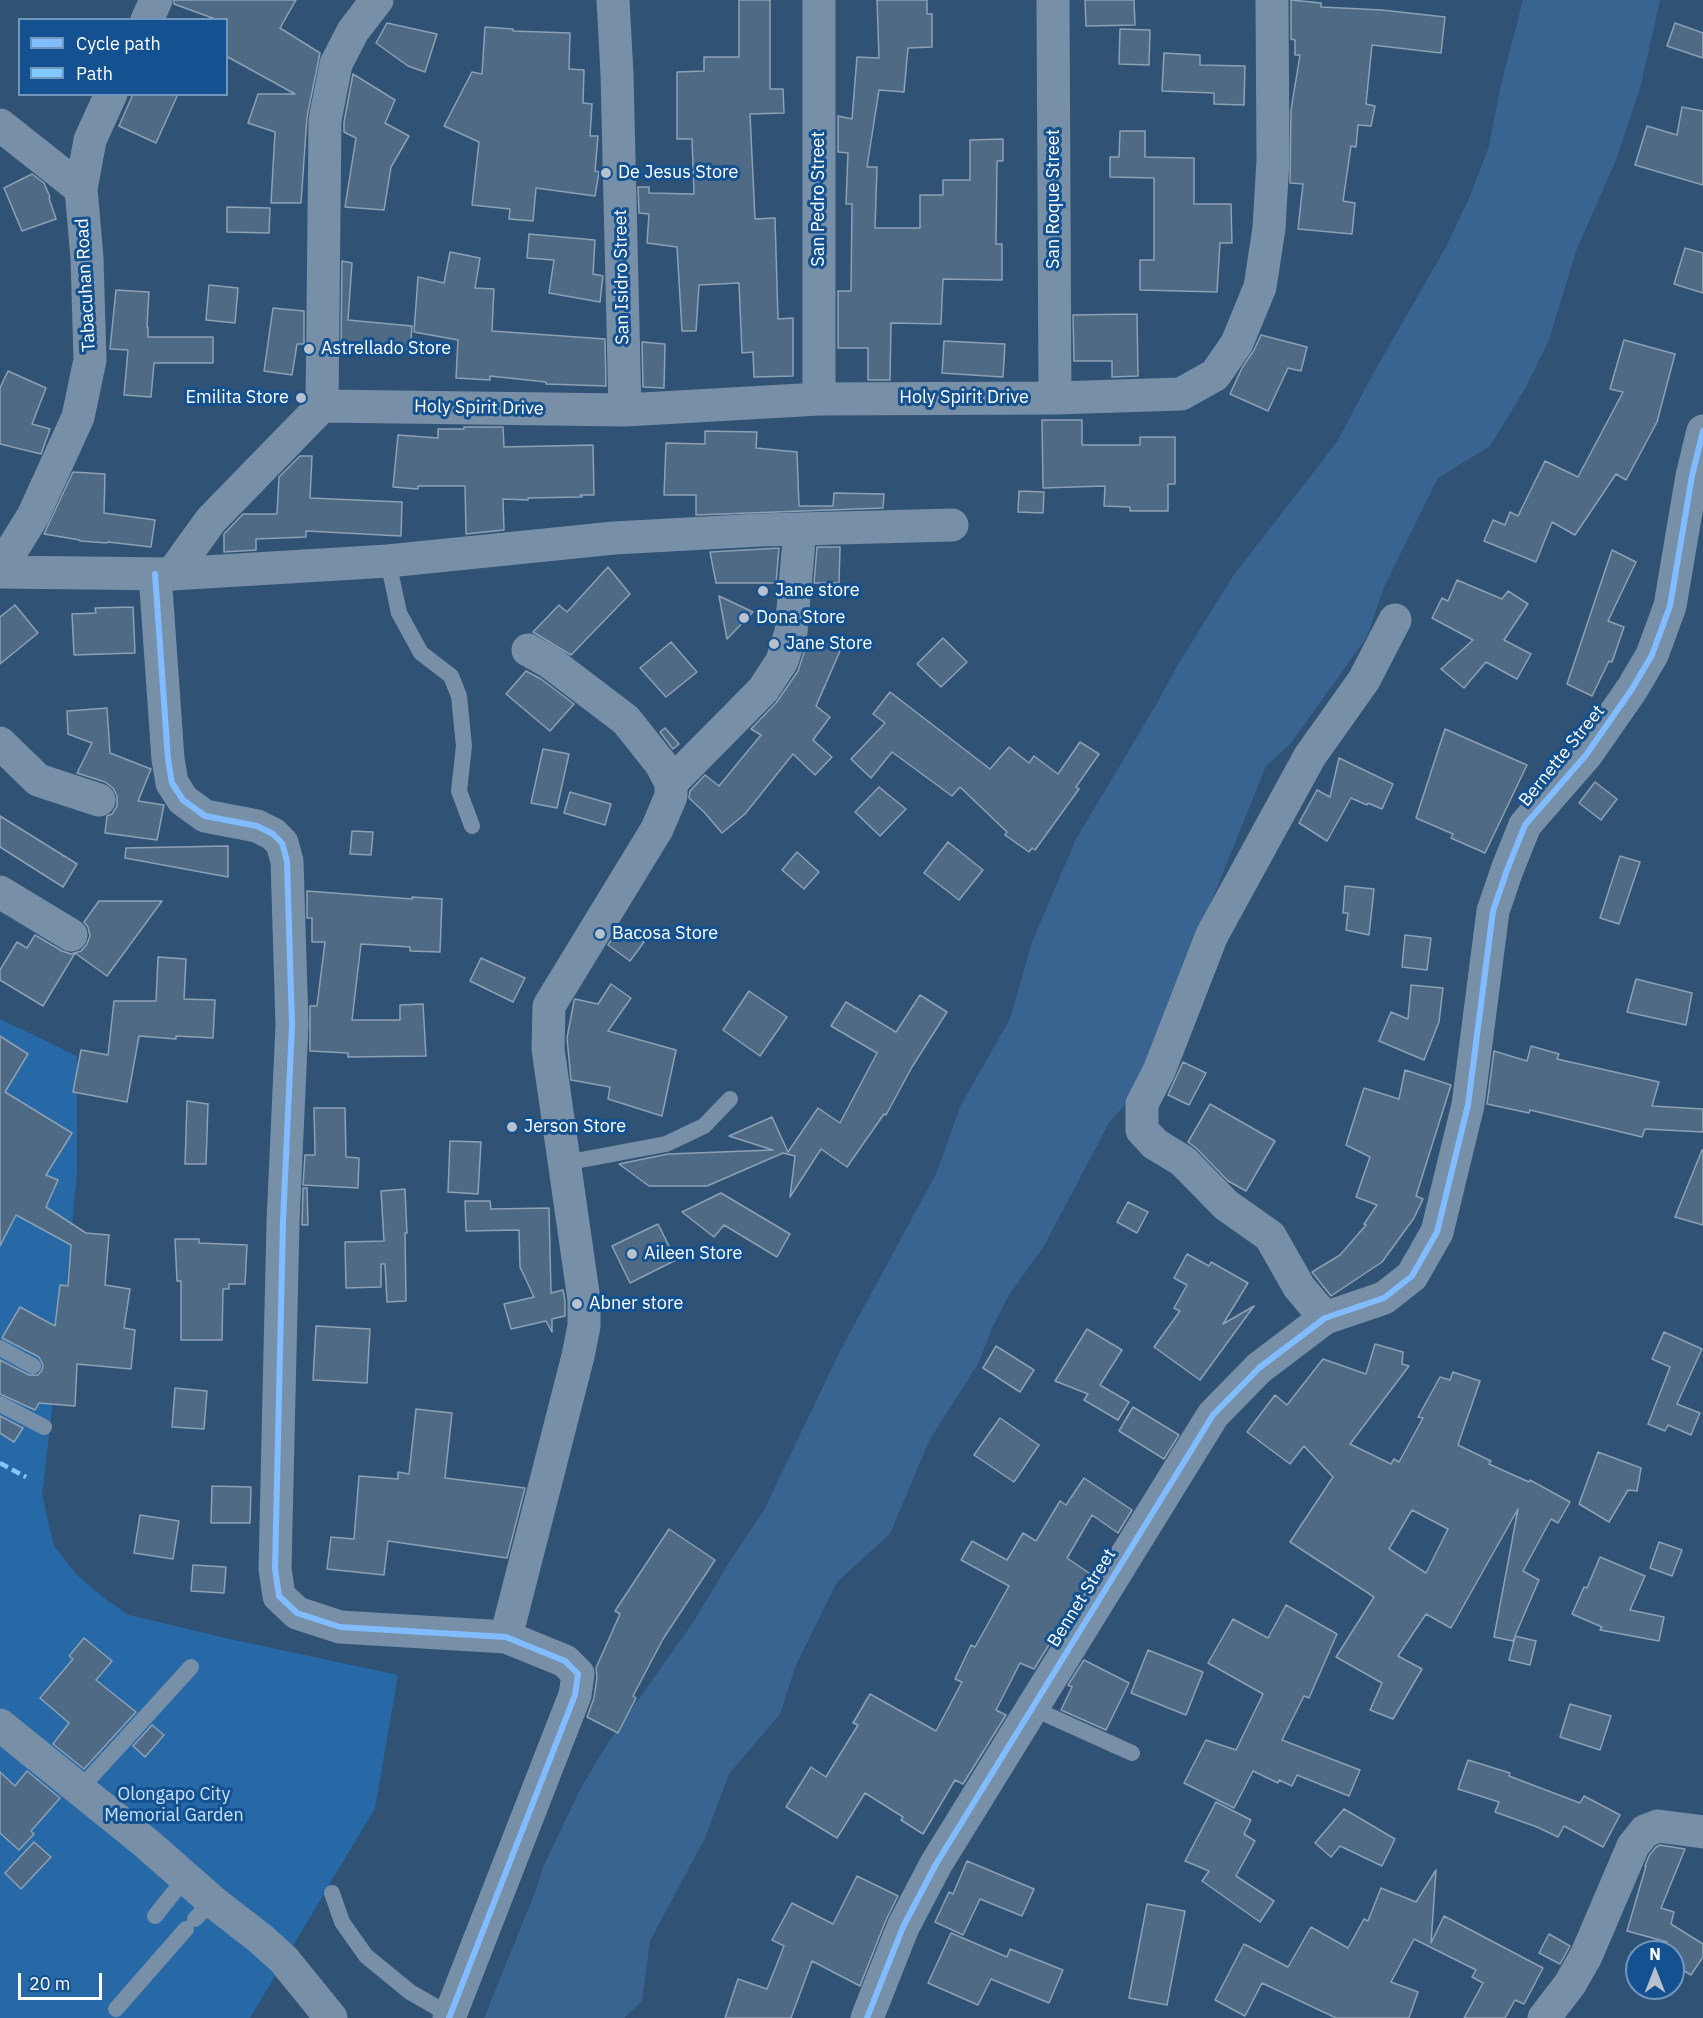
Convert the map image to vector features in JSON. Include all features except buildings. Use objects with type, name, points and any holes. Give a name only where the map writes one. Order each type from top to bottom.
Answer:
[{"type":"street","points":[[148,18],[156,0]]},
{"type":"street","points":[[377,0],[353,31],[336,64],[325,120],[322,406],[211,520],[163,574],[168,759],[172,783],[183,800],[205,816],[257,826],[273,834],[282,843],[287,861],[292,1025],[283,1222],[275,1545],[275,1569],[279,1596],[297,1613],[340,1627],[506,1637],[565,1661],[578,1674],[575,1695],[449,2017]]},
{"type":"street","name":"San Isidro Street","points":[[614,0],[625,410]]},
{"type":"street","name":"San Pedro Street","points":[[819,0],[819,399]]},
{"type":"street","name":"San Roque Street","points":[[1053,0],[1055,398]]},
{"type":"street","name":"Holy Spirit Drive","points":[[322,406],[625,410],[819,399],[1055,398],[1181,394],[1215,375],[1237,343],[1260,287],[1269,228],[1273,160],[1272,0]]},
{"type":"street","name":"Tabacuhan Road","points":[[0,571],[33,516],[78,417],[90,360],[87,258],[81,189],[90,140],[110,96]]},
{"type":"street","points":[[0,125],[81,189]]},
{"type":"street","name":"Bernette Street","points":[[1412,1276],[1437,1232],[1468,1105],[1493,911],[1507,870],[1525,825],[1586,755],[1632,689],[1652,655],[1670,606],[1692,476],[1703,431]]},
{"type":"street","points":[[0,571],[163,574],[388,561],[614,538],[800,529],[952,525]]},
{"type":"street","points":[[671,783],[763,690],[782,661],[791,632],[800,529]]},
{"type":"street","points":[[1324,1318],[1299,1287],[1270,1236],[1226,1205],[1183,1161],[1155,1144],[1142,1130],[1142,1104],[1159,1071],[1212,935],[1310,756],[1364,680],[1395,620]]},
{"type":"street","points":[[506,1637],[584,1326],[584,1300],[548,1049],[549,1006],[657,829],[671,796],[671,783],[662,764],[626,720],[551,663],[528,650]]},
{"type":"street","points":[[0,743],[38,780],[99,800]]},
{"type":"street","points":[[0,892],[71,935]]},
{"type":"street","name":"Bennet Street","points":[[867,2018],[903,1927],[936,1864],[1213,1415],[1258,1368],[1324,1318],[1384,1298],[1412,1276]]},
{"type":"street","points":[[0,1725],[186,1877],[197,1916],[261,1939],[284,1960],[331,2018]]},
{"type":"street","points":[[1544,2018],[1570,1984],[1586,1956],[1634,1846],[1645,1831],[1658,1826],[1703,1832]]},
{"type":"lane","points":[[388,561],[399,613],[421,653],[451,676],[459,696],[464,746],[459,791],[472,826]]},
{"type":"lane","points":[[564,1163],[666,1144],[704,1126],[730,1099]]},
{"type":"lane","points":[[0,1348],[33,1366]]},
{"type":"lane","points":[[0,1404],[44,1427]]},
{"type":"lane","points":[[79,1790],[191,1667]]},
{"type":"lane","points":[[1032,1708],[1132,1753]]},
{"type":"lane","points":[[155,1916],[186,1877]]},
{"type":"lane","points":[[332,1893],[342,1922],[366,1956],[410,1992],[449,2017]]},
{"type":"lane","points":[[116,2009],[197,1916]]},
{"type":"green space","name":"Olongapo City Memorial Garden","points":[[0,1019],[77,1056],[77,1173],[42,1495],[54,1546],[76,1574],[104,1598],[129,1615],[398,1675],[375,1808],[250,2018],[0,2018]]},
{"type":"shaded area","points":[[1523,0],[1660,0],[1641,85],[1616,160],[1576,251],[1549,340],[1525,389],[1490,446],[1438,478],[1384,587],[1367,637],[1291,743],[1266,766],[1133,1096],[1110,1121],[1044,1246],[1009,1295],[992,1328],[979,1362],[929,1441],[890,1534],[837,1582],[796,1665],[780,1714],[729,1774],[705,1838],[650,1941],[642,2001],[624,2018],[484,2018],[536,1890],[543,1867],[582,1786],[609,1741],[694,1621],[764,1510],[839,1353],[936,1174],[961,1105],[1010,1019],[1032,942],[1076,839],[1177,666],[1233,576],[1337,442],[1374,372],[1446,247],[1470,196],[1489,146],[1500,89]]},
{"type":"marked path","points":[[0,1463],[26,1477]]},
{"type":"cycle path","points":[[867,2018],[903,1927],[936,1864],[1213,1415],[1259,1368],[1325,1318],[1384,1298],[1412,1276],[1437,1232],[1468,1105],[1493,911],[1525,825],[1586,755],[1632,689],[1652,655],[1670,606],[1692,476],[1703,431]]},
{"type":"cycle path","points":[[155,574],[168,759],[172,783],[183,800],[205,816],[257,826],[273,834],[282,843],[287,861],[292,1025],[283,1222],[275,1569],[279,1596],[297,1613],[340,1627],[506,1637],[565,1661],[578,1674],[575,1695],[449,2018]]},
{"type":"place","name":"De Jesus Store","points":[[606,173]]},
{"type":"place","name":"Astrellado Store","points":[[309,349]]},
{"type":"place","name":"Emilita Store","points":[[301,398]]},
{"type":"place","name":"Jane store","points":[[763,591]]},
{"type":"place","name":"Dona Store","points":[[744,618]]},
{"type":"place","name":"Jane Store","points":[[774,644]]},
{"type":"place","name":"Bacosa Store","points":[[600,934]]},
{"type":"place","name":"Jerson Store","points":[[512,1127]]},
{"type":"place","name":"Aileen Store","points":[[632,1254]]},
{"type":"place","name":"Abner store","points":[[577,1304]]}]
